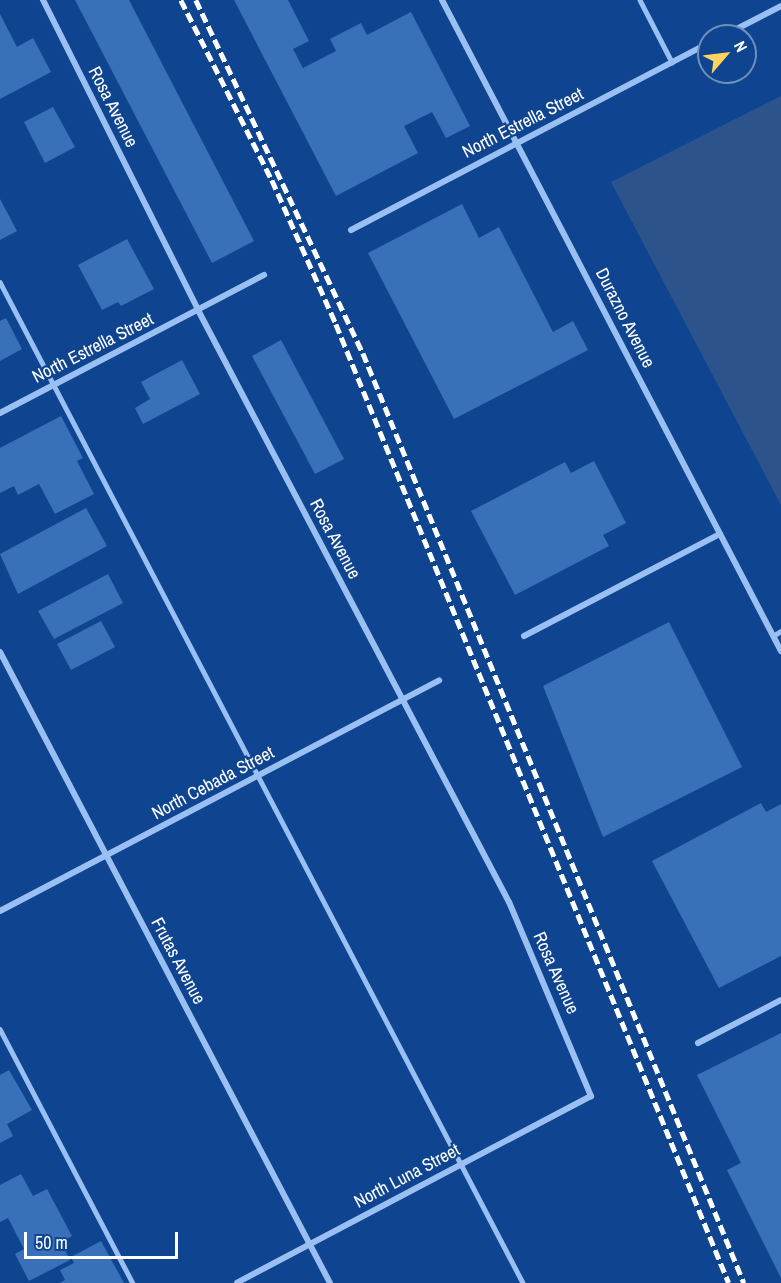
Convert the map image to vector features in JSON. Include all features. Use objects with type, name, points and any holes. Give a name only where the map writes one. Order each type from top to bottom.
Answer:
[{"type":"street","name":"Rosa Avenue","points":[[43,0],[198,310],[508,902],[591,1096]]},
{"type":"street","name":"Durazno Avenue","points":[[442,0],[781,651]]},
{"type":"street","points":[[746,24],[781,6]]},
{"type":"street","name":"North Estrella Street","points":[[351,230],[697,49]]},
{"type":"street","name":"North Estrella Street","points":[[0,413],[264,275]]},
{"type":"street","points":[[524,636],[720,534]]},
{"type":"street","name":"Frutas Avenue","points":[[0,652],[330,1283]]},
{"type":"street","name":"North Cebada Street","points":[[0,911],[439,681]]},
{"type":"street","points":[[698,1043],[781,1000]]},
{"type":"street","name":"North Luna Street","points":[[237,1283],[591,1096]]},
{"type":"lane","points":[[639,0],[672,62]]},
{"type":"lane","points":[[0,282],[260,775],[523,1283]]},
{"type":"lane","points":[[773,636],[781,631]]},
{"type":"lane","points":[[0,1029],[133,1283]]},
{"type":"water","points":[[781,96],[781,505],[611,182]]},
{"type":"building","points":[[75,0],[129,0],[254,241],[212,263]]},
{"type":"building","points":[[234,0],[288,0],[309,41],[293,49],[303,68],[336,51],[330,39],[361,23],[367,35],[411,12],[470,126],[446,138],[432,112],[404,126],[418,153],[336,196]]},
{"type":"building","points":[[0,14],[17,47],[33,38],[51,72],[0,99]]},
{"type":"building","points":[[53,107],[75,147],[45,163],[24,122]]},
{"type":"building","points":[[0,199],[17,231],[0,240]]},
{"type":"building","points":[[462,204],[479,238],[499,227],[553,332],[573,321],[588,350],[454,419],[368,253]]},
{"type":"building","points":[[127,239],[154,289],[121,306],[118,302],[102,310],[78,265]]},
{"type":"building","points":[[6,318],[22,349],[0,361],[0,321]]},
{"type":"building","points":[[281,340],[344,459],[315,474],[252,356]]},
{"type":"building","points":[[182,360],[200,394],[143,424],[135,408],[150,399],[141,382]]},
{"type":"building","points":[[61,416],[83,458],[77,461],[94,494],[55,514],[39,484],[18,495],[14,486],[0,493],[0,448]]},
{"type":"building","points":[[594,461],[626,523],[603,535],[609,546],[515,595],[471,511],[565,462],[571,473]]},
{"type":"building","points":[[86,508],[107,546],[18,594],[0,554]]},
{"type":"building","points":[[108,574],[123,603],[54,639],[38,611]]},
{"type":"building","points":[[101,621],[115,647],[71,670],[57,644]]},
{"type":"building","points":[[669,622],[742,767],[603,837],[543,686]]},
{"type":"building","points":[[761,803],[766,812],[781,804],[781,956],[719,988],[652,861]]},
{"type":"building","points":[[781,1033],[781,1278],[727,1170],[741,1163],[697,1075]]},
{"type":"building","points":[[9,1070],[32,1110],[7,1124],[13,1136],[0,1143],[0,1075]]},
{"type":"building","points":[[21,1174],[33,1196],[47,1189],[72,1236],[61,1242],[70,1260],[29,1281],[15,1254],[24,1249],[8,1218],[0,1222],[0,1185]]},
{"type":"building","points":[[101,1241],[124,1283],[60,1283],[65,1280],[60,1270],[74,1263],[71,1257]]},
{"type":"railway","points":[[181,0],[272,180],[336,324],[729,1283]]},
{"type":"railway","points":[[196,0],[363,353],[744,1283]]}]
